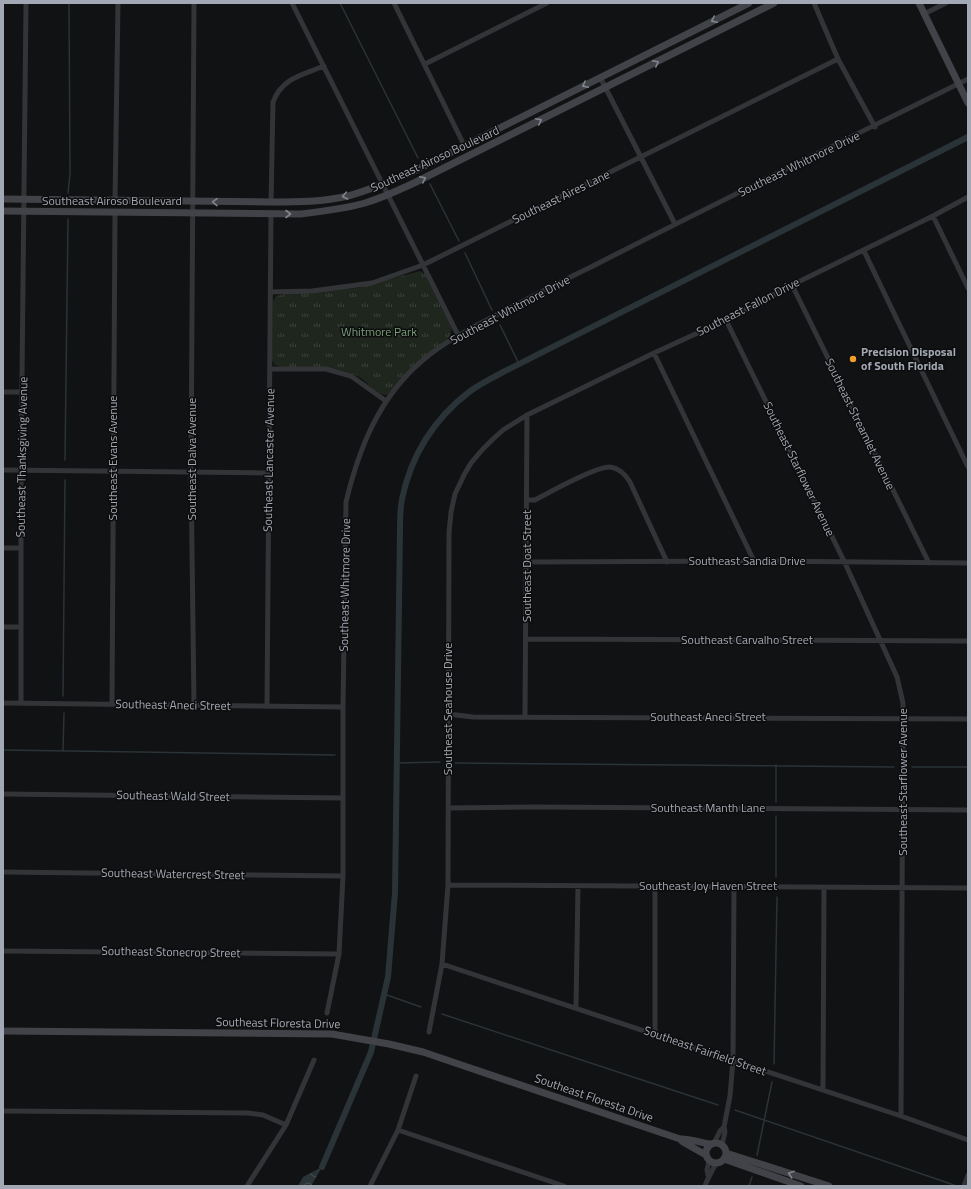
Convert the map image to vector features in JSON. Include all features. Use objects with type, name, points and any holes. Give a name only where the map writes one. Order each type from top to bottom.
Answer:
[{"type":"main road","name":"Southeast Airoso Boulevard","points":[[3,199],[307,202],[347,196],[382,185],[412,172],[749,3]]},
{"type":"main road","name":"Southeast Airoso Boulevard","points":[[3,211],[301,214],[368,203],[504,138],[774,3]]},
{"type":"main road","points":[[919,3],[968,103]]},
{"type":"main road","points":[[499,128],[504,138]]},
{"type":"main road","name":"Southeast Floresta Drive","points":[[3,1031],[332,1034],[358,1038],[423,1052],[680,1139],[710,1160]]},
{"type":"main road","name":"Southeast Floresta Drive","points":[[680,1139],[685,1138],[695,1142],[722,1145]]},
{"type":"main road","points":[[712,1144],[706,1149],[710,1160],[725,1156],[828,1186]]},
{"type":"main road","points":[[722,1145],[725,1156]]},
{"type":"main road","points":[[725,1156],[801,1186]]},
{"type":"street","name":"Southeast Thanksgiving Avenue","points":[[21,703],[21,470],[25,211],[26,3]]},
{"type":"street","points":[[115,200],[118,3]]},
{"type":"street","name":"Southeast Dalva Avenue","points":[[194,3],[191,472],[194,705]]},
{"type":"street","points":[[292,3],[458,335]]},
{"type":"street","points":[[394,3],[464,145]]},
{"type":"street","points":[[425,64],[547,3]]},
{"type":"street","points":[[814,3],[838,59],[875,127]]},
{"type":"street","points":[[924,14],[946,3]]},
{"type":"street","name":"Southeast Aires Lane","points":[[270,292],[312,291],[372,282],[423,265],[838,59]]},
{"type":"street","points":[[271,202],[273,102],[277,93],[288,81],[324,66]]},
{"type":"street","points":[[600,77],[675,224]]},
{"type":"street","name":"Southeast Whitmore Drive","points":[[327,1013],[339,954],[343,876],[343,707],[346,502],[353,473],[370,429],[386,401],[422,361],[458,335],[675,224],[875,127],[968,79]]},
{"type":"street","name":"Southeast Fallon Drive","points":[[528,415],[654,353],[726,320],[792,285],[864,251],[968,197]]},
{"type":"street","name":"Southeast Evans Avenue","points":[[112,704],[115,212]]},
{"type":"street","name":"Southeast Lancaster Avenue","points":[[267,706],[268,473],[271,369],[271,214]]},
{"type":"street","points":[[933,216],[968,288]]},
{"type":"street","points":[[864,251],[968,467]]},
{"type":"street","name":"Southeast Streamlet Avenue","points":[[792,285],[929,563]]},
{"type":"street","name":"Southeast Starflower Avenue","points":[[726,320],[844,561],[896,677],[903,703],[904,810],[902,887],[901,1116]]},
{"type":"street","points":[[654,353],[754,561]]},
{"type":"street","points":[[271,369],[326,369],[351,376],[386,401]]},
{"type":"street","points":[[3,392],[22,392]]},
{"type":"street","name":"Southeast Doat Street","points":[[525,716],[527,639],[526,562],[528,415]]},
{"type":"street","name":"Southeast Seahouse Drive","points":[[429,1032],[442,964],[448,885],[448,533],[451,512],[455,494],[471,463],[503,430],[528,415]]},
{"type":"street","points":[[528,500],[535,500],[598,469],[610,467],[620,471],[627,478],[667,562]]},
{"type":"street","points":[[3,470],[268,473]]},
{"type":"street","points":[[3,548],[21,548]]},
{"type":"street","name":"Southeast Sandia Drive","points":[[526,562],[844,561],[968,563]]},
{"type":"street","points":[[3,627],[21,627]]},
{"type":"street","name":"Southeast Carvalho Street","points":[[527,639],[968,641]]},
{"type":"street","name":"Southeast Aneci Street","points":[[3,703],[343,707]]},
{"type":"street","name":"Southeast Aneci Street","points":[[448,714],[474,717],[525,716],[968,719]]},
{"type":"street","name":"Southeast Wald Street","points":[[3,794],[343,798]]},
{"type":"street","name":"Southeast Manth Lane","points":[[448,808],[544,807],[968,810]]},
{"type":"street","name":"Southeast Watercrest Street","points":[[3,872],[343,876]]},
{"type":"street","name":"Southeast Joy Haven Street","points":[[448,885],[968,888]]},
{"type":"street","points":[[576,1007],[578,886]]},
{"type":"street","points":[[655,886],[655,1034]]},
{"type":"street","points":[[722,1145],[730,1096],[733,1060],[734,887]]},
{"type":"street","points":[[822,1090],[824,887]]},
{"type":"street","name":"Southeast Stonecrop Street","points":[[3,951],[339,954]]},
{"type":"street","name":"Southeast Fairfield Street","points":[[442,964],[576,1007],[901,1116],[968,1140]]},
{"type":"street","points":[[247,1186],[286,1125],[314,1060]]},
{"type":"street","points":[[370,1186],[398,1130],[416,1076]]},
{"type":"street","points":[[3,1110],[248,1113],[262,1115],[286,1125]]},
{"type":"street","points":[[712,1144],[724,1127]]},
{"type":"street","points":[[398,1130],[564,1186]]},
{"type":"street","points":[[704,1186],[708,1175],[707,1170],[710,1160]]},
{"type":"street","points":[[964,1186],[968,1175]]},
{"type":"green space","name":"Whitmore Park","points":[[420,271],[425,274],[452,328],[450,336],[446,341],[415,364],[387,395],[379,393],[359,377],[341,370],[322,367],[282,367],[275,365],[272,360],[273,301],[276,296],[357,288]]},
{"type":"water","points":[[322,1167],[311,1186],[298,1186],[303,1177]]},
{"type":"waterway","points":[[68,193],[70,174],[69,3]]},
{"type":"waterway","points":[[340,3],[418,158]]},
{"type":"waterway","points":[[322,1167],[371,1052],[388,977],[395,893],[400,511],[411,468],[426,440],[445,414],[456,403],[478,386],[968,137]]},
{"type":"waterway","points":[[430,184],[459,241]]},
{"type":"waterway","points":[[65,460],[68,219]]},
{"type":"waterway","points":[[465,253],[492,310]]},
{"type":"waterway","points":[[500,325],[519,364]]},
{"type":"waterway","points":[[63,696],[65,480]]},
{"type":"waterway","points":[[63,751],[64,713]]},
{"type":"waterway","points":[[3,750],[335,755]]},
{"type":"waterway","points":[[397,763],[440,762]]},
{"type":"waterway","points":[[455,763],[894,767]]},
{"type":"waterway","points":[[776,765],[776,802]]},
{"type":"waterway","points":[[912,767],[968,767]]},
{"type":"waterway","points":[[776,816],[776,877]]},
{"type":"waterway","points":[[774,1064],[777,897]]},
{"type":"waterway","points":[[384,994],[421,1007]]},
{"type":"waterway","points":[[442,1014],[718,1105]]},
{"type":"waterway","points":[[757,1155],[772,1082]]},
{"type":"waterway","points":[[735,1110],[954,1185]]},
{"type":"waterway","points":[[749,1186],[752,1177]]},
{"type":"place","name":"Precision Disposal of South Florida","points":[[853,359]]}]
